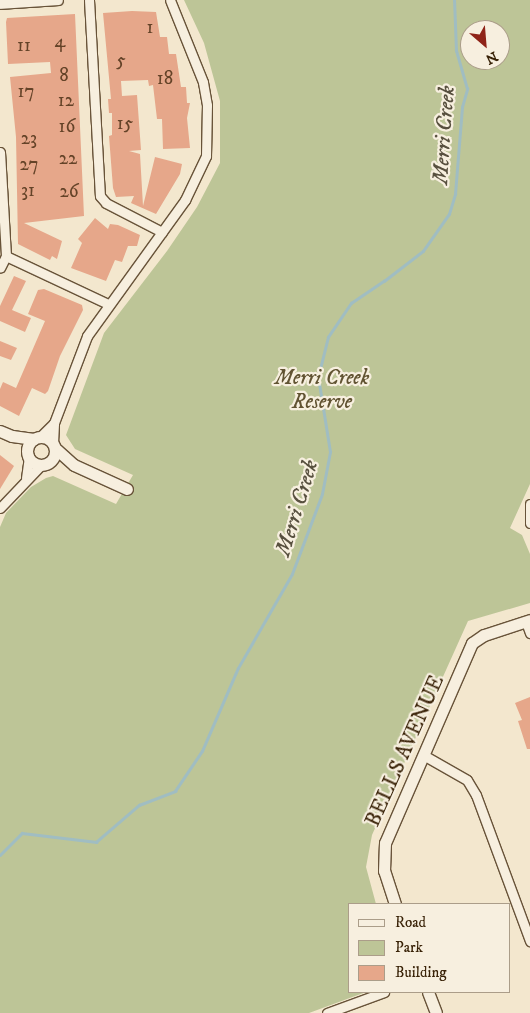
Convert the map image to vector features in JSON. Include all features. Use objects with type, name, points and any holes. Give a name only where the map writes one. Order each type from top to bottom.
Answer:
[{"type":"street","points":[[0,4],[58,0]]},
{"type":"street","points":[[89,0],[100,196],[106,203],[162,232]]},
{"type":"street","points":[[0,508],[26,478],[45,463],[54,446],[54,423],[87,336],[108,304],[185,200],[203,166],[208,130],[207,105],[198,65],[170,0]]},
{"type":"street","points":[[0,152],[6,256],[0,268]]},
{"type":"street","points":[[6,256],[108,304]]},
{"type":"street","points":[[26,478],[28,454],[37,438],[54,423]]},
{"type":"street","points":[[0,431],[12,436],[37,438],[54,446],[74,465],[127,489]]},
{"type":"street","points":[[12,436],[28,454],[45,463],[74,465]]},
{"type":"street","points":[[530,504],[530,523]]},
{"type":"street","points":[[528,621],[530,633]]},
{"type":"street","name":"BELLS AVENUE","points":[[395,903],[384,871],[385,843],[425,756],[472,643],[484,635],[528,621]]},
{"type":"street","points":[[425,756],[467,780],[476,795],[530,941]]},
{"type":"street","points":[[327,1013],[381,993]]},
{"type":"street","points":[[428,993],[436,1013]]},
{"type":"green space","name":"Merri Creek Reserve","points":[[184,0],[530,0],[530,484],[510,528],[522,535],[530,554],[530,603],[468,621],[372,835],[366,867],[376,903],[348,903],[348,993],[363,993],[309,1013],[0,1013],[0,527],[6,513],[31,487],[53,476],[116,504],[133,475],[75,449],[66,435],[104,333],[167,251],[197,207],[220,163],[220,101],[204,43]]},
{"type":"building","points":[[156,12],[160,37],[167,37],[169,54],[176,54],[181,87],[186,87],[187,103],[190,103],[187,118],[190,148],[163,149],[162,119],[157,119],[153,85],[149,86],[148,80],[121,81],[122,96],[137,95],[141,150],[129,151],[140,154],[143,206],[155,157],[182,164],[180,174],[156,214],[131,203],[134,196],[116,197],[113,188],[109,136],[112,135],[112,113],[109,113],[108,99],[111,99],[103,13]]},
{"type":"building","points":[[75,14],[84,216],[24,223],[62,241],[57,259],[52,256],[50,260],[18,244],[16,137],[10,77],[51,73],[50,62],[8,64],[6,22],[7,18]]},
{"type":"building","points":[[95,218],[108,229],[110,224],[118,225],[140,235],[137,246],[128,246],[122,262],[115,260],[106,281],[71,268],[82,243],[78,239]]},
{"type":"building","points":[[14,276],[26,281],[12,310],[31,318],[25,332],[0,321],[0,306]]},
{"type":"building","points":[[44,289],[82,305],[83,310],[60,356],[48,391],[45,394],[32,388],[19,416],[0,406],[0,389],[3,382],[16,388],[45,321],[28,314],[38,290]]},
{"type":"building","points":[[0,341],[17,348],[11,360],[0,356]]},
{"type":"building","points":[[0,455],[14,466],[0,489]]},
{"type":"building","points":[[530,697],[530,749],[527,749],[518,721],[522,720],[515,703]]},
{"type":"waterway","name":"Merri Creek","points":[[0,855],[22,833],[96,842],[139,805],[175,791],[202,751],[238,668],[292,574],[322,494],[330,452],[318,377],[328,337],[351,303],[423,251],[449,214],[455,194],[462,107],[467,89],[456,51],[454,0]]}]
